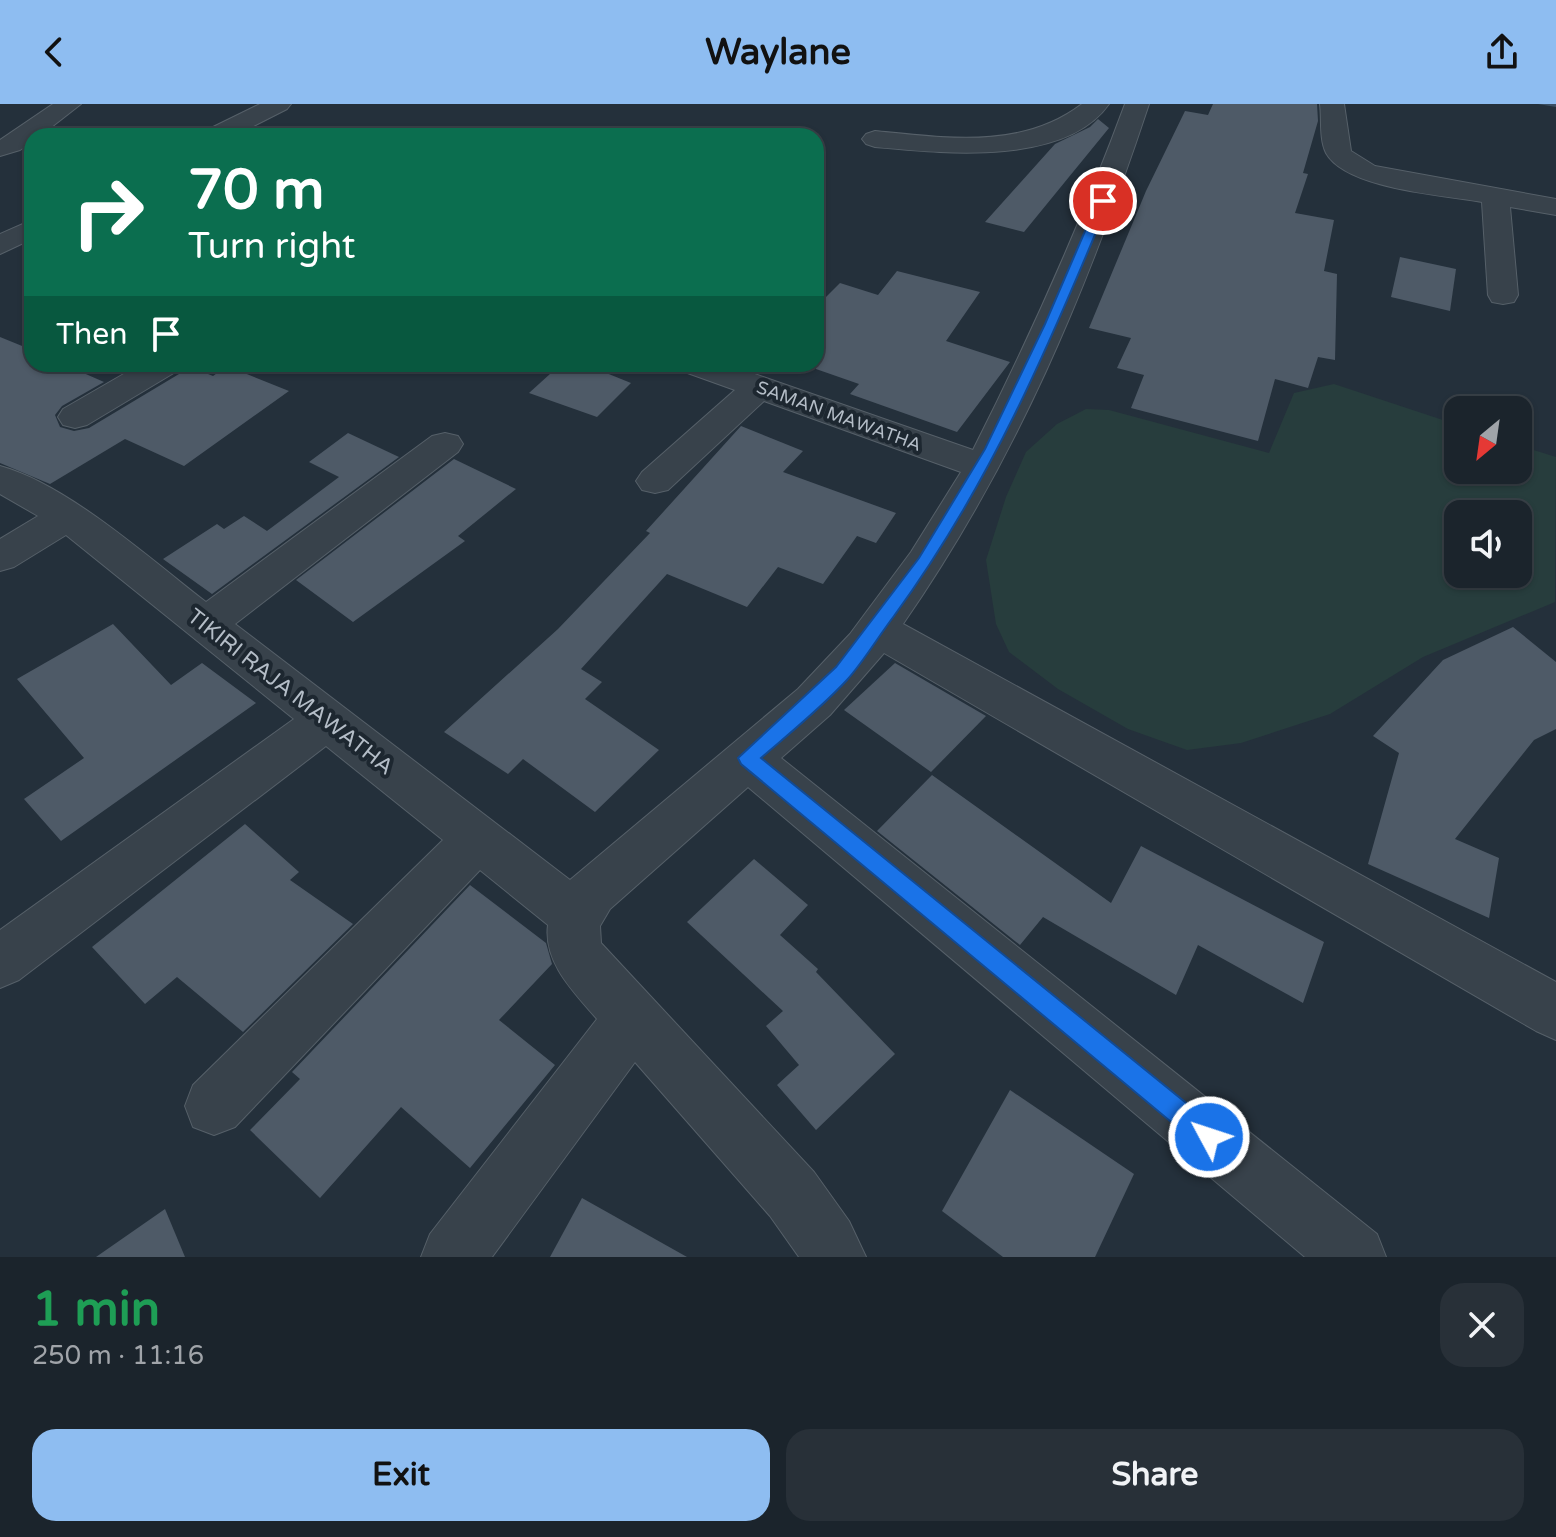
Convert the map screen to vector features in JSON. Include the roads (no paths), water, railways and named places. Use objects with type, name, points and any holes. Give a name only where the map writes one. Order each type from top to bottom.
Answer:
[{"type":"street","points":[[35,128],[69,104]]},
{"type":"street","points":[[230,128],[279,104]]},
{"type":"street","points":[[875,139],[943,145],[993,144],[1034,138],[1072,127],[1097,104]]},
{"type":"street","points":[[834,1257],[792,1194],[583,963],[572,943],[575,915],[592,892],[814,702],[843,672],[925,562],[983,467],[1052,324],[1103,201],[1137,104]]},
{"type":"street","points":[[1332,104],[1337,151],[1344,162],[1368,173],[1556,207]]},
{"type":"street","points":[[0,148],[24,136]]},
{"type":"street","points":[[1495,196],[1503,295]]},
{"type":"street","points":[[0,245],[24,232]]},
{"type":"street","points":[[75,417],[151,372]]},
{"type":"street","name":"SAMAN MAWATHA","points":[[717,372],[983,467]]},
{"type":"street","points":[[655,481],[759,387]]},
{"type":"street","points":[[206,624],[445,444]]},
{"type":"street","name":"TIKIRI RAJA MAWATHA","points":[[0,478],[68,516],[575,915]]},
{"type":"street","points":[[0,557],[68,516]]},
{"type":"street","points":[[877,629],[1556,1012]]},
{"type":"street","points":[[0,962],[327,720]]},
{"type":"street","points":[[747,758],[1354,1257]]},
{"type":"street","points":[[214,1106],[478,838]]},
{"type":"street","points":[[453,1257],[632,1020]]},
{"type":"waterway","points":[[1542,104],[1556,105]]}]
